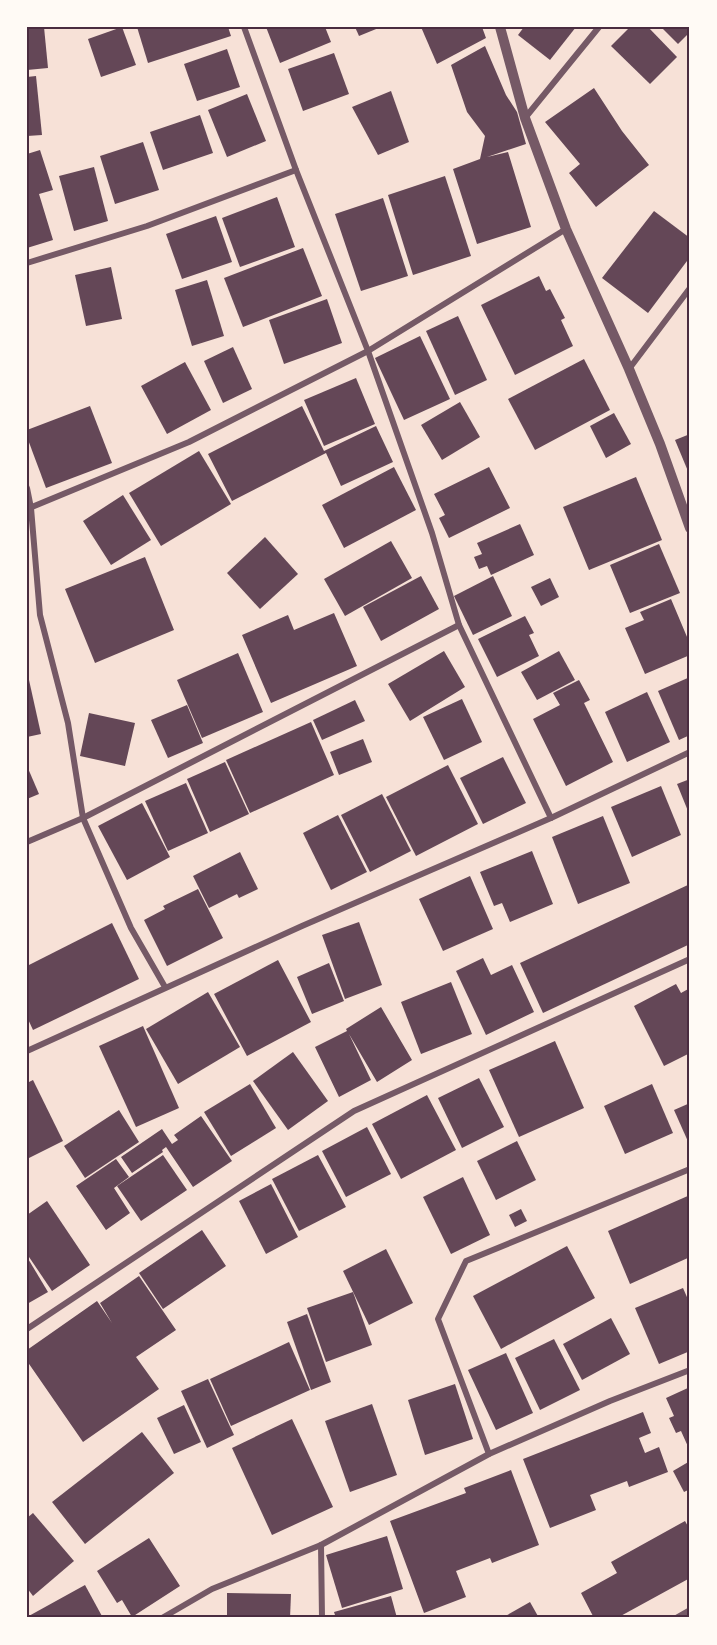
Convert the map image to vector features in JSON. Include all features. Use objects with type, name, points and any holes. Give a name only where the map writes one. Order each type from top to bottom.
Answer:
[{"type":"street","points":[[244,27],[296,170],[368,351],[432,533],[459,625],[551,818]]},
{"type":"street","points":[[500,27],[525,118],[566,229],[629,369],[660,444],[690,528]]},
{"type":"street","points":[[525,118],[599,27]]},
{"type":"street","points":[[27,263],[147,226],[296,170]]},
{"type":"street","points":[[29,509],[189,442],[368,351],[566,229]]},
{"type":"street","points":[[629,369],[690,288]]},
{"type":"street","points":[[27,488],[40,615],[68,723],[83,818],[131,928],[165,987]]},
{"type":"street","points":[[27,842],[83,818],[459,625]]},
{"type":"street","points":[[27,1051],[302,926],[551,818],[690,752]]},
{"type":"street","points":[[27,1329],[354,1111],[690,959]]},
{"type":"street","points":[[489,1454],[438,1319],[466,1262],[690,1169]]},
{"type":"street","points":[[162,1618],[212,1589],[321,1545],[489,1454],[610,1401],[690,1370]]},
{"type":"street","points":[[321,1545],[322,1618]]},
{"type":"street","points":[[676,1618],[690,1610]]},
{"type":"building","points":[[27,27],[44,27],[48,68],[27,70]]},
{"type":"building","points":[[122,27],[136,65],[101,77],[88,39]]},
{"type":"building","points":[[137,27],[228,27],[231,36],[148,63]]},
{"type":"building","points":[[266,27],[325,27],[331,42],[280,63]]},
{"type":"building","points":[[355,27],[381,27],[359,36]]},
{"type":"building","points":[[421,27],[482,27],[486,38],[437,64]]},
{"type":"building","points":[[524,27],[576,27],[550,60],[518,35]]},
{"type":"building","points":[[630,27],[648,27],[677,57],[650,84],[611,46]]},
{"type":"building","points":[[661,27],[690,27],[690,32],[678,44]]},
{"type":"building","points":[[485,46],[506,95],[517,112],[526,144],[487,157],[508,152],[531,227],[477,244],[453,169],[480,159],[485,136],[467,112],[451,65]]},
{"type":"building","points":[[227,49],[240,87],[197,101],[184,64]]},
{"type":"building","points":[[334,53],[349,94],[303,111],[288,69]]},
{"type":"building","points":[[36,76],[42,135],[27,136],[27,77]]},
{"type":"building","points":[[594,88],[622,131],[649,165],[596,207],[569,173],[580,164],[545,122]]},
{"type":"building","points":[[391,91],[409,142],[378,155],[352,107]]},
{"type":"building","points":[[247,94],[266,141],[227,157],[208,110]]},
{"type":"building","points":[[200,115],[213,153],[163,170],[150,132]]},
{"type":"building","points":[[143,142],[159,190],[115,204],[100,156]]},
{"type":"building","points":[[40,150],[53,190],[39,194],[53,240],[27,248],[27,154]]},
{"type":"building","points":[[94,167],[108,221],[74,231],[59,176]]},
{"type":"building","points":[[445,176],[471,256],[413,275],[388,195]]},
{"type":"building","points":[[277,197],[295,247],[240,267],[222,218]]},
{"type":"building","points":[[383,198],[408,276],[361,291],[335,214]]},
{"type":"building","points":[[654,211],[690,238],[690,257],[648,313],[602,278]]},
{"type":"building","points":[[216,216],[232,262],[182,279],[166,234]]},
{"type":"building","points":[[303,248],[322,296],[243,327],[224,278]]},
{"type":"building","points":[[111,267],[122,319],[86,326],[75,275]]},
{"type":"building","points":[[539,276],[546,291],[550,289],[565,318],[561,320],[573,346],[515,375],[481,305]]},
{"type":"building","points":[[207,280],[224,336],[192,346],[175,290]]},
{"type":"building","points":[[327,299],[342,343],[284,364],[269,320]]},
{"type":"building","points":[[458,316],[487,380],[455,395],[426,331]]},
{"type":"building","points":[[420,336],[450,399],[404,420],[375,358]]},
{"type":"building","points":[[233,347],[252,389],[223,403],[204,361]]},
{"type":"building","points":[[584,359],[610,410],[535,450],[508,399]]},
{"type":"building","points":[[185,362],[211,410],[167,434],[141,386]]},
{"type":"building","points":[[356,378],[375,424],[324,446],[304,400]]},
{"type":"building","points":[[460,402],[480,437],[442,460],[421,425]]},
{"type":"building","points":[[90,406],[112,463],[46,488],[27,437],[27,430]]},
{"type":"building","points":[[302,406],[324,451],[376,426],[393,462],[341,486],[326,453],[232,501],[208,454]]},
{"type":"building","points":[[614,413],[631,444],[606,458],[590,426]]},
{"type":"building","points":[[690,434],[690,476],[675,440]]},
{"type":"building","points":[[199,451],[231,504],[161,546],[129,493]]},
{"type":"building","points":[[394,467],[416,510],[344,548],[322,505]]},
{"type":"building","points":[[489,467],[510,508],[449,538],[439,518],[445,515],[434,494]]},
{"type":"building","points":[[636,477],[662,540],[589,570],[563,507]]},
{"type":"building","points":[[123,495],[151,540],[111,565],[83,521]]},
{"type":"building","points":[[520,524],[534,555],[491,575],[487,566],[479,569],[474,557],[482,554],[477,543]]},
{"type":"building","points":[[265,537],[298,574],[260,609],[227,573]]},
{"type":"building","points":[[391,541],[412,578],[345,616],[324,579]]},
{"type":"building","points":[[659,544],[680,593],[630,613],[610,565]]},
{"type":"building","points":[[145,557],[174,630],[95,663],[65,589]]},
{"type":"building","points":[[421,576],[439,609],[381,641],[363,607]]},
{"type":"building","points":[[493,576],[512,616],[473,635],[454,596]]},
{"type":"building","points":[[550,578],[559,597],[541,606],[531,587]]},
{"type":"building","points":[[671,599],[690,644],[690,655],[645,674],[625,628],[644,620],[640,612]]},
{"type":"building","points":[[334,613],[357,666],[271,703],[242,635],[288,615],[294,630]]},
{"type":"building","points":[[525,616],[534,633],[529,635],[539,656],[497,677],[478,639]]},
{"type":"building","points":[[444,651],[465,687],[410,721],[388,684]]},
{"type":"building","points":[[559,651],[575,680],[537,700],[521,672]]},
{"type":"building","points":[[238,653],[263,712],[202,738],[177,680]]},
{"type":"building","points":[[27,671],[41,734],[27,737]]},
{"type":"building","points":[[690,677],[690,735],[679,740],[658,691]]},
{"type":"building","points":[[579,680],[590,700],[584,703],[613,762],[566,786],[533,719],[560,705],[553,693]]},
{"type":"building","points":[[647,692],[670,742],[627,762],[605,712]]},
{"type":"building","points":[[462,699],[482,742],[444,760],[423,717]]},
{"type":"building","points":[[355,700],[365,721],[322,740],[313,720]]},
{"type":"building","points":[[187,705],[203,743],[168,758],[151,720]]},
{"type":"building","points":[[89,713],[135,723],[125,766],[80,756]]},
{"type":"building","points":[[311,722],[334,775],[250,813],[226,760]]},
{"type":"building","points":[[363,739],[372,762],[339,775],[330,752]]},
{"type":"building","points":[[503,757],[526,803],[483,824],[460,778]]},
{"type":"building","points":[[225,762],[249,814],[210,832],[187,779]]},
{"type":"building","points":[[448,765],[478,824],[416,856],[386,797]]},
{"type":"building","points":[[27,766],[39,794],[27,799]]},
{"type":"building","points":[[690,779],[690,816],[677,784]]},
{"type":"building","points":[[186,783],[208,833],[168,851],[145,801]]},
{"type":"building","points":[[661,786],[681,835],[632,857],[611,807]]},
{"type":"building","points":[[382,794],[411,851],[370,872],[341,815]]},
{"type":"building","points":[[142,803],[170,857],[127,880],[98,826]]},
{"type":"building","points":[[338,815],[367,872],[331,890],[303,833]]},
{"type":"building","points":[[603,816],[630,883],[578,904],[552,837]]},
{"type":"building","points":[[532,851],[553,904],[510,922],[502,903],[494,906],[480,872]]},
{"type":"building","points":[[240,852],[258,889],[239,898],[237,894],[209,908],[193,876]]},
{"type":"building","points":[[470,876],[493,929],[443,951],[419,899]]},
{"type":"building","points":[[690,884],[690,944],[543,1013],[520,963]]},
{"type":"building","points":[[198,889],[223,938],[167,966],[144,920],[165,909],[163,906]]},
{"type":"building","points":[[359,922],[382,985],[345,999],[322,935]]},
{"type":"building","points":[[112,923],[139,979],[33,1030],[27,1017],[27,966]]},
{"type":"building","points":[[483,958],[491,975],[512,965],[534,1012],[486,1035],[456,971]]},
{"type":"building","points":[[278,960],[311,1022],[247,1056],[214,994]]},
{"type":"building","points":[[329,963],[344,1001],[312,1014],[297,977]]},
{"type":"building","points":[[451,982],[472,1034],[421,1054],[401,1002]]},
{"type":"building","points":[[676,984],[681,993],[690,988],[690,1053],[664,1066],[634,1006]]},
{"type":"building","points":[[208,992],[240,1047],[178,1084],[146,1029]]},
{"type":"building","points":[[381,1007],[412,1060],[377,1082],[349,1034],[371,1080],[339,1097],[315,1047],[347,1031],[346,1029]]},
{"type":"building","points":[[143,1026],[179,1108],[136,1127],[99,1046]]},
{"type":"building","points":[[555,1041],[584,1108],[519,1137],[489,1070]]},
{"type":"building","points":[[293,1052],[328,1101],[288,1130],[253,1081]]},
{"type":"building","points":[[479,1078],[504,1127],[462,1148],[438,1098]]},
{"type":"building","points":[[33,1080],[63,1141],[27,1159],[27,1083]]},
{"type":"building","points":[[250,1084],[276,1128],[231,1156],[204,1112]]},
{"type":"building","points":[[652,1084],[673,1133],[625,1154],[604,1106]]},
{"type":"building","points":[[427,1095],[456,1150],[401,1179],[372,1124]]},
{"type":"building","points":[[690,1103],[690,1146],[674,1110]]},
{"type":"building","points":[[119,1110],[139,1142],[85,1178],[64,1146]]},
{"type":"building","points":[[201,1116],[232,1161],[193,1187],[166,1147],[162,1150],[163,1152],[132,1173],[121,1157],[162,1129],[172,1144],[178,1140],[174,1135]]},
{"type":"building","points":[[367,1127],[391,1174],[346,1197],[322,1151]]},
{"type":"building","points":[[517,1141],[536,1180],[496,1200],[477,1161]]},
{"type":"building","points":[[163,1155],[187,1190],[141,1221],[117,1186]]},
{"type":"building","points":[[318,1155],[346,1207],[299,1231],[272,1179]]},
{"type":"building","points":[[116,1159],[129,1177],[114,1188],[130,1213],[106,1230],[76,1186]]},
{"type":"building","points":[[463,1177],[490,1235],[451,1254],[423,1197]]},
{"type":"building","points":[[271,1184],[298,1237],[266,1254],[239,1201]]},
{"type":"building","points":[[690,1195],[690,1257],[630,1284],[608,1231]]},
{"type":"building","points":[[47,1201],[90,1265],[52,1291],[27,1254],[27,1215]]},
{"type":"building","points":[[521,1209],[527,1221],[515,1227],[509,1215]]},
{"type":"building","points":[[202,1230],[226,1266],[163,1309],[139,1273]]},
{"type":"building","points":[[567,1246],[595,1298],[501,1349],[473,1296]]},
{"type":"building","points":[[386,1249],[413,1303],[369,1325],[343,1271]]},
{"type":"building","points":[[27,1257],[48,1292],[27,1304]]},
{"type":"building","points":[[139,1276],[176,1330],[136,1357],[159,1389],[83,1442],[27,1361],[27,1350],[97,1301],[112,1323],[100,1303]]},
{"type":"building","points":[[683,1288],[690,1304],[690,1351],[659,1364],[635,1308]]},
{"type":"building","points":[[353,1292],[372,1345],[326,1362],[307,1308]]},
{"type":"building","points":[[307,1314],[331,1382],[311,1390],[287,1322]]},
{"type":"building","points":[[611,1318],[630,1354],[582,1380],[563,1344]]},
{"type":"building","points":[[554,1339],[580,1390],[540,1410],[515,1358]]},
{"type":"building","points":[[289,1342],[310,1390],[231,1426],[210,1379]]},
{"type":"building","points":[[506,1353],[533,1413],[496,1430],[468,1370]]},
{"type":"building","points":[[208,1379],[234,1435],[207,1448],[181,1391]]},
{"type":"building","points":[[455,1384],[473,1439],[425,1455],[408,1400]]},
{"type":"building","points":[[690,1387],[690,1451],[681,1431],[676,1433],[669,1418],[674,1416],[666,1398]]},
{"type":"building","points":[[372,1404],[397,1475],[350,1492],[325,1421]]},
{"type":"building","points":[[184,1405],[201,1442],[174,1454],[157,1418]]},
{"type":"building","points":[[643,1412],[651,1433],[639,1438],[645,1453],[659,1447],[668,1472],[629,1487],[627,1481],[590,1495],[596,1510],[550,1528],[523,1459]]},
{"type":"building","points":[[292,1419],[333,1507],[272,1535],[232,1448]]},
{"type":"building","points":[[142,1432],[174,1473],[85,1544],[52,1502]]},
{"type":"building","points":[[690,1461],[690,1489],[684,1492],[673,1471]]},
{"type":"building","points":[[511,1470],[539,1545],[492,1563],[490,1558],[456,1571],[466,1597],[424,1613],[390,1521],[466,1493],[464,1488]]},
{"type":"building","points":[[33,1513],[74,1561],[33,1596],[27,1588],[27,1518]]},
{"type":"building","points":[[685,1521],[690,1530],[690,1578],[617,1618],[594,1618],[581,1593],[617,1573],[611,1562]]},
{"type":"building","points":[[387,1536],[403,1589],[342,1608],[326,1555]]},
{"type":"building","points":[[149,1538],[180,1586],[132,1617],[122,1600],[117,1603],[97,1571]]},
{"type":"building","points":[[85,1585],[103,1618],[27,1618],[27,1617]]},
{"type":"building","points":[[227,1593],[291,1594],[290,1618],[227,1618]]},
{"type":"building","points":[[391,1596],[397,1618],[336,1618],[334,1612]]},
{"type":"building","points":[[530,1602],[539,1618],[502,1618]]}]
